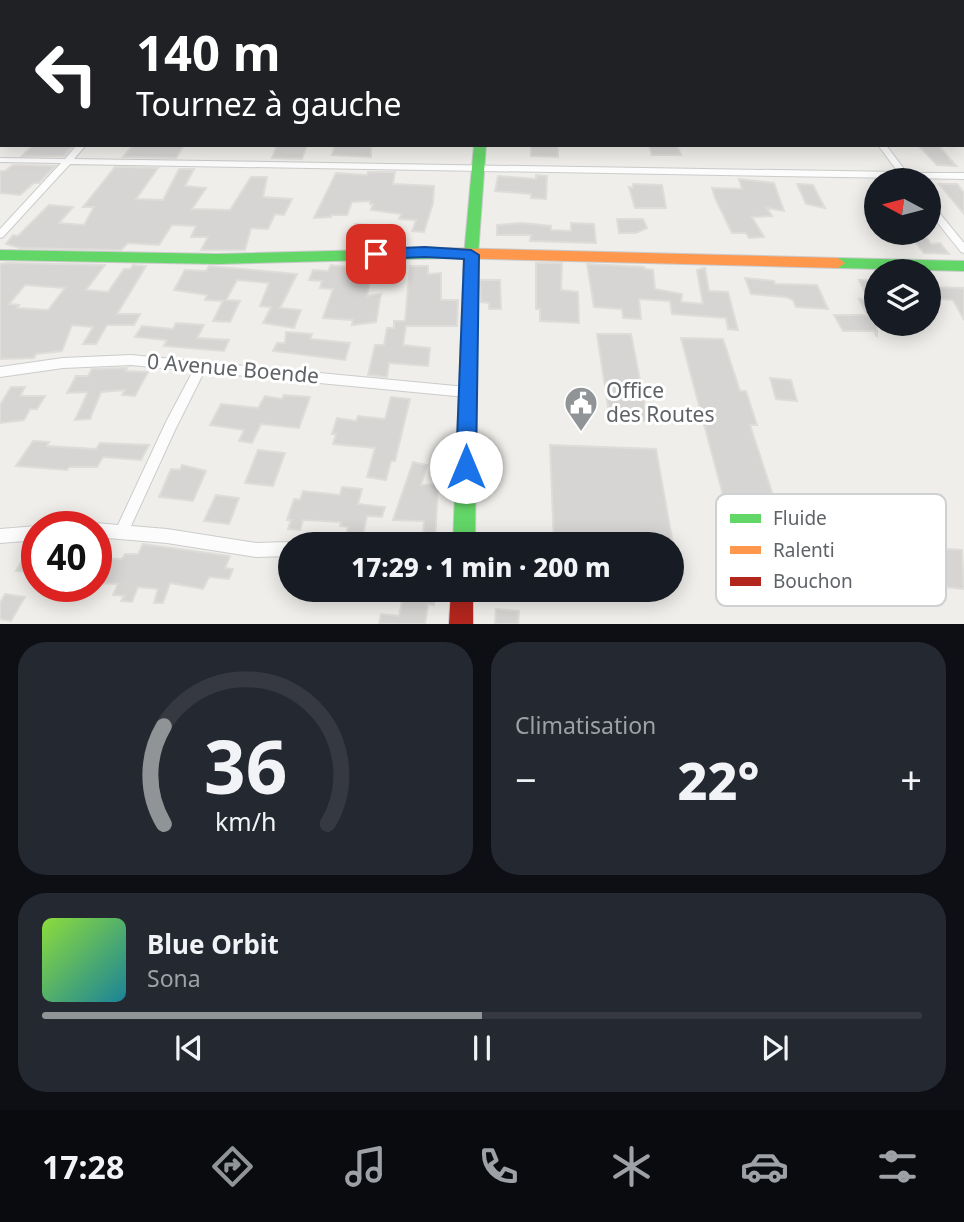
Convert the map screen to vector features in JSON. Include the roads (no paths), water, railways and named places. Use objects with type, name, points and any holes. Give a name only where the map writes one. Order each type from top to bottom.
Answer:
[{"type":"street","points":[[0,235],[80,147]]},
{"type":"street","points":[[464,532],[471,255],[480,147]]},
{"type":"street","points":[[884,147],[899,168]]},
{"type":"street","points":[[0,160],[864,177]]},
{"type":"street","points":[[942,177],[964,176]]},
{"type":"street","points":[[942,222],[964,250]]},
{"type":"street","points":[[0,255],[218,259],[425,252],[964,266]]},
{"type":"street","name":"0 Avenue Boende","points":[[0,372],[63,363],[131,360],[466,392]]},
{"type":"street","points":[[121,533],[201,366]]},
{"type":"street","points":[[112,532],[167,536],[256,550],[278,549]]},
{"type":"street","points":[[0,536],[21,534]]},
{"type":"street","points":[[461,624],[462,602]]},
{"type":"place","name":"Office des Routes","points":[[581,433]]}]
